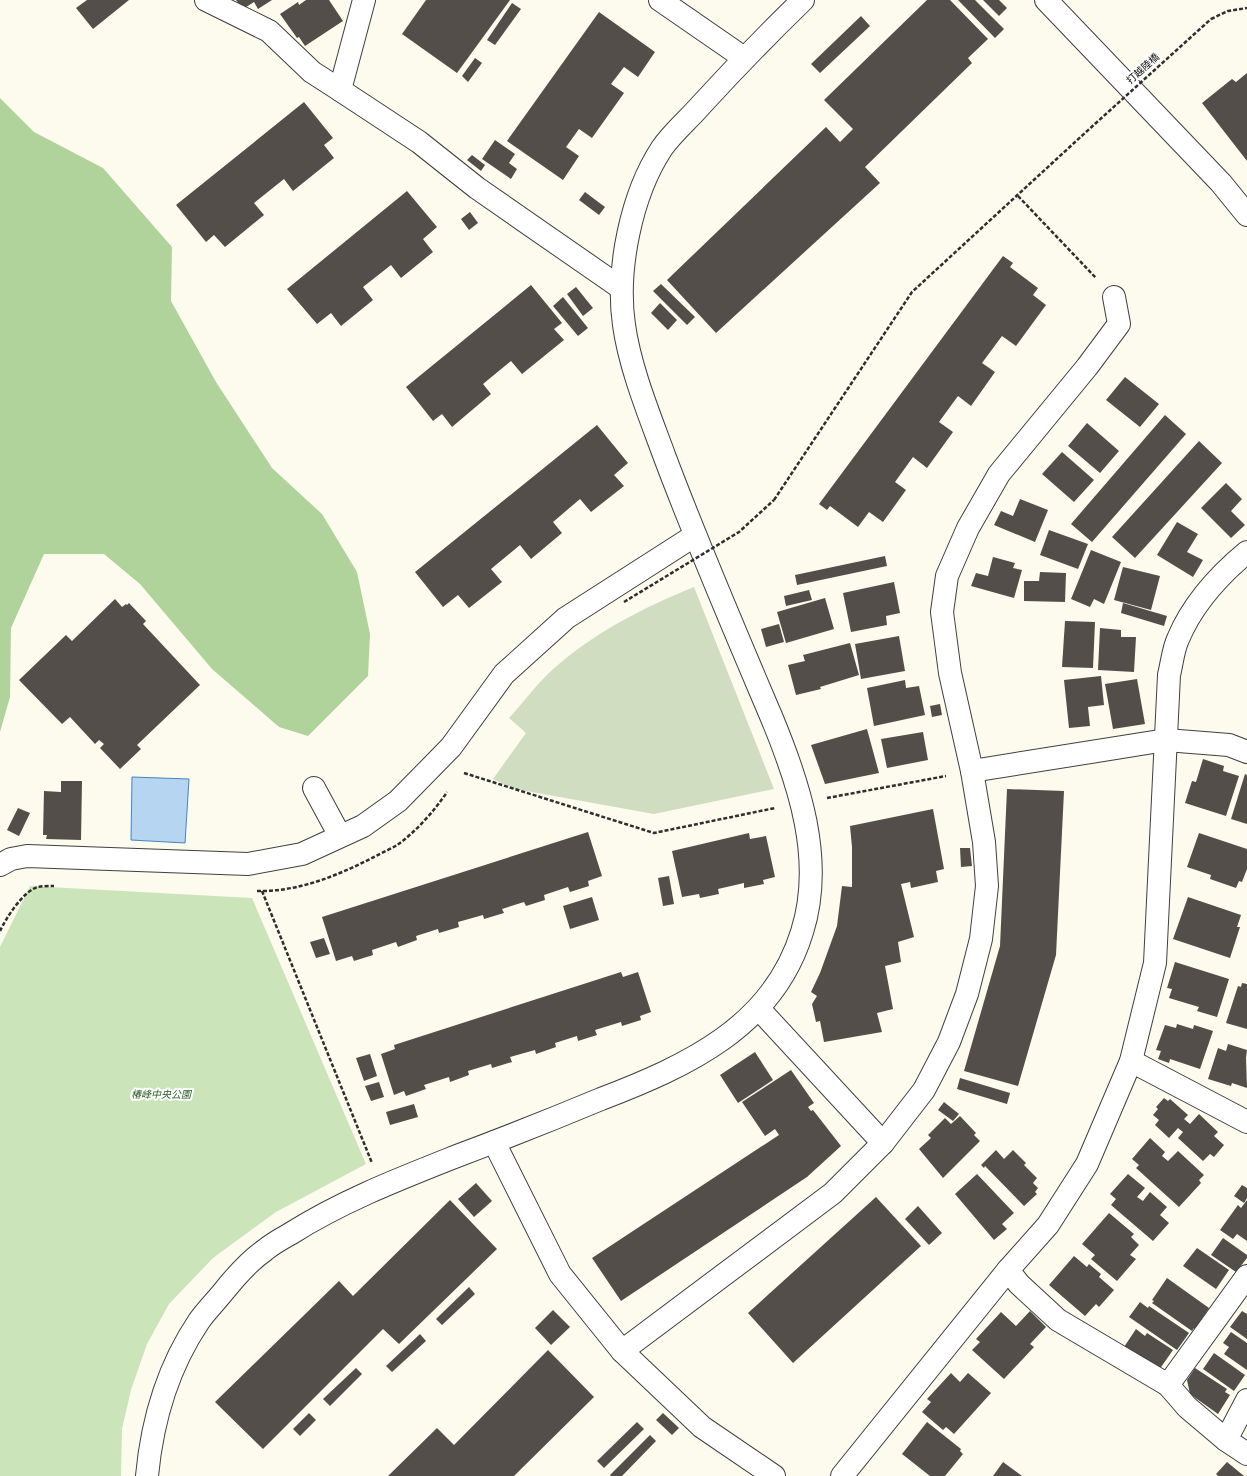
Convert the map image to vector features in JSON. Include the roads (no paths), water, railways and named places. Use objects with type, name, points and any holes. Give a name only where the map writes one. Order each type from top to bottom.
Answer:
[{"type":"street","points":[[206,0],[269,31],[312,72],[419,142],[477,188],[621,288]]},
{"type":"street","points":[[340,90],[364,0]]},
{"type":"street","points":[[660,0],[744,58]]},
{"type":"street","points":[[147,1476],[149,1450],[162,1399],[175,1365],[200,1321],[238,1274],[265,1250],[318,1217],[381,1185],[646,1082],[698,1056],[732,1032],[759,1009],[787,970],[803,932],[810,898],[812,854],[802,803],[789,759],[694,536],[655,429],[633,363],[624,327],[621,288],[625,251],[641,189],[663,147],[744,58],[802,0]]},
{"type":"street","points":[[1046,0],[1216,178],[1247,215]]},
{"type":"street","points":[[622,1351],[833,1193],[883,1143],[924,1090],[948,1042],[967,994],[981,939],[987,886],[984,842],[972,771],[949,665],[942,612],[947,576],[968,528],[999,474],[1087,367],[1119,324],[1114,297]]},
{"type":"street","points":[[4,856],[248,864],[302,854],[363,826],[398,801],[451,747],[504,674],[566,618],[694,536]]},
{"type":"street","points":[[842,1476],[1008,1270],[1048,1225],[1087,1164],[1131,1061],[1155,963],[1169,675],[1178,639],[1195,607],[1216,580],[1247,552]]},
{"type":"street","points":[[972,771],[1166,740],[1229,745],[1247,752]]},
{"type":"street","points":[[314,788],[340,836]]},
{"type":"street","points":[[759,1009],[883,1143]]},
{"type":"street","points":[[1131,1061],[1247,1122]]},
{"type":"street","points":[[494,1142],[560,1274],[622,1351],[702,1427],[774,1476]]},
{"type":"street","points":[[1008,1270],[1019,1284],[1058,1320],[1168,1385],[1187,1407],[1226,1440],[1247,1454]]},
{"type":"street","points":[[1168,1385],[1247,1276]]},
{"type":"street","points":[[1226,1440],[1247,1400]]},
{"type":"water","points":[[132,777],[189,779],[185,843],[131,840]]},
{"type":"park label","name":"椿峰中央公園","points":[[161,1095]]}]
